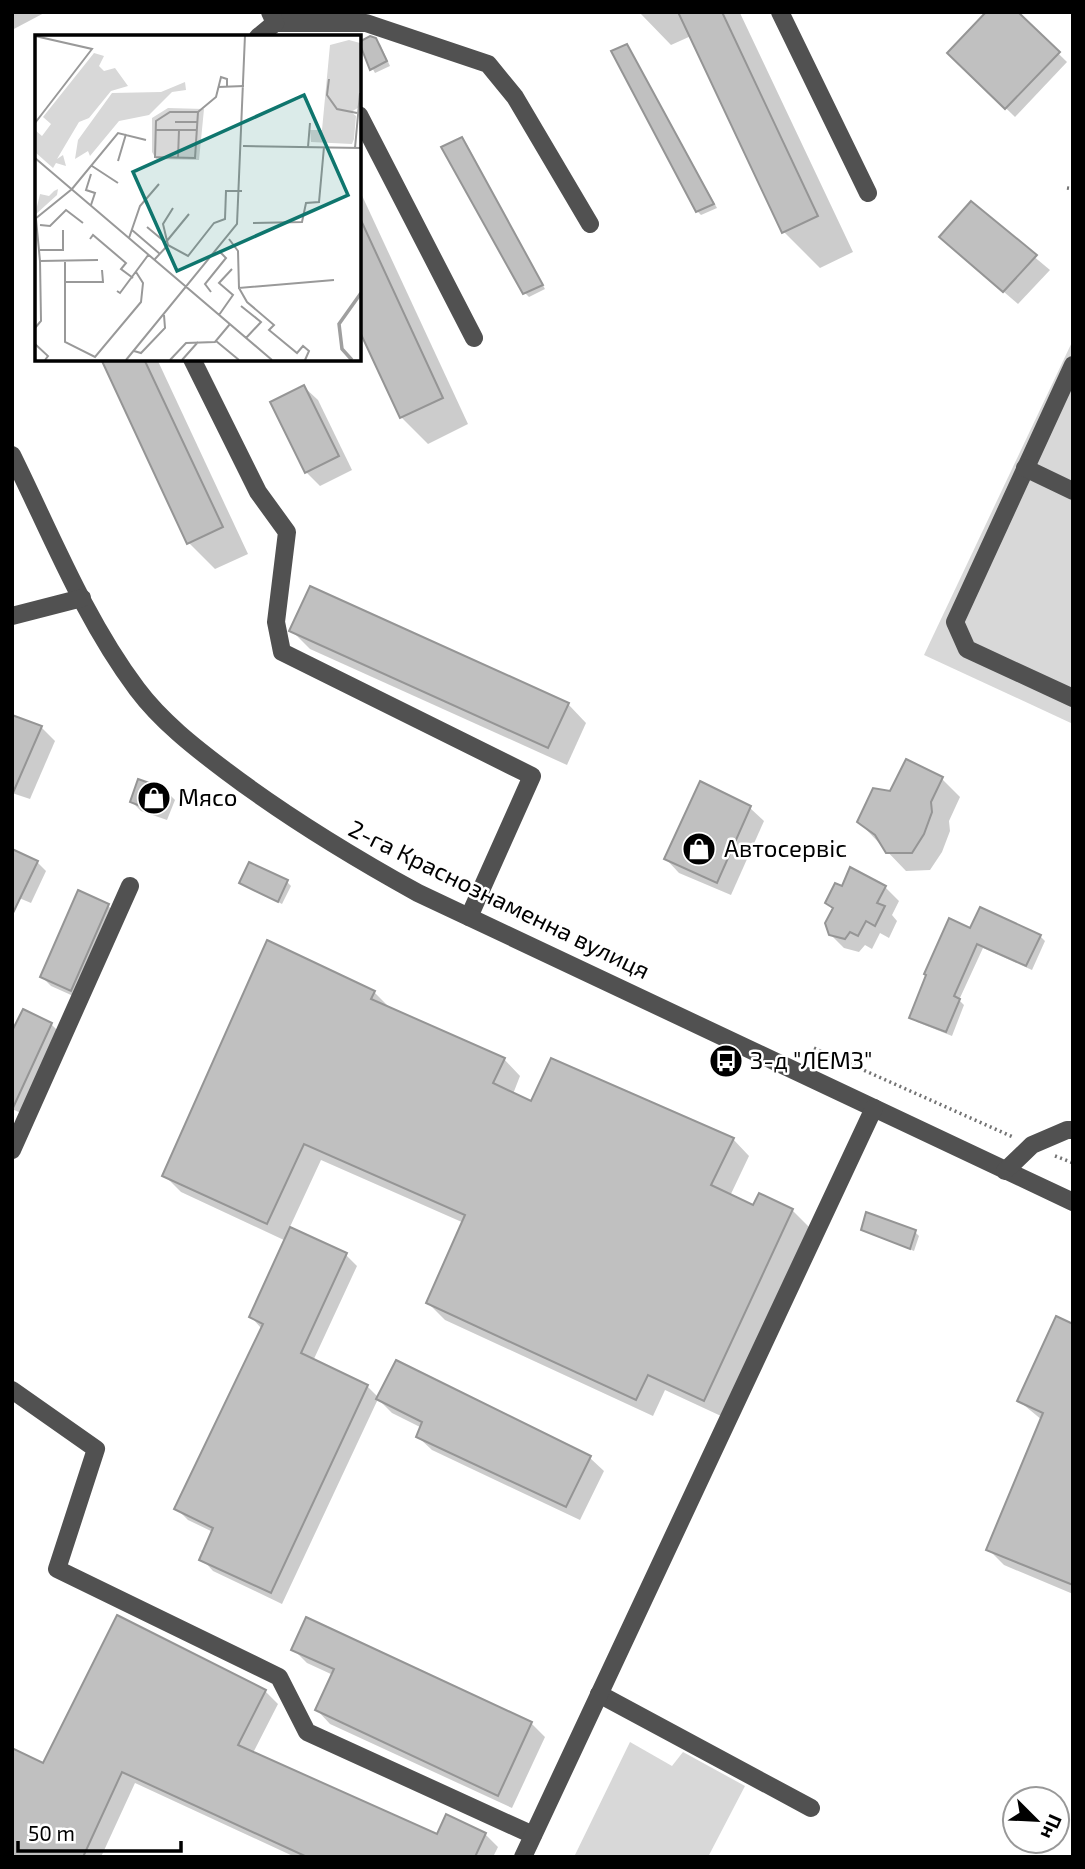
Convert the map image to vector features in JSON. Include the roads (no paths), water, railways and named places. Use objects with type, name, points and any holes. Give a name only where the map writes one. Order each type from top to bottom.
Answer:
[{"type":"street","points":[[780,12],[868,193]]},
{"type":"street","points":[[260,35],[278,19],[313,24],[366,23],[488,64],[514,97],[590,224]]},
{"type":"street","points":[[360,117],[474,338]]},
{"type":"street","points":[[192,360],[258,492],[287,532],[276,622],[282,652],[532,776],[469,917]]},
{"type":"street","points":[[1073,365],[955,622],[967,649],[1073,698]]},
{"type":"street","name":"2-га Краснознаменна вулиця","points":[[13,460],[98,631],[138,691],[184,739],[333,846],[469,917],[1073,1202]]},
{"type":"street","points":[[1025,468],[1073,491]]},
{"type":"street","points":[[12,616],[82,598]]},
{"type":"street","points":[[12,1150],[130,886]]},
{"type":"street","points":[[523,1857],[874,1108]]},
{"type":"street","points":[[1005,1171],[1032,1145],[1067,1129],[1073,1130]]},
{"type":"street","points":[[12,1390],[96,1449],[57,1569],[279,1677],[307,1732],[533,1835]]},
{"type":"street","points":[[599,1694],[811,1808]]},
{"type":"place","name":"Мясо","points":[[154,798]]},
{"type":"place","name":"Автосервіс","points":[[699,849]]},
{"type":"place","name":"З-д \"ЛЕМЗ\"","points":[[726,1061]]}]
